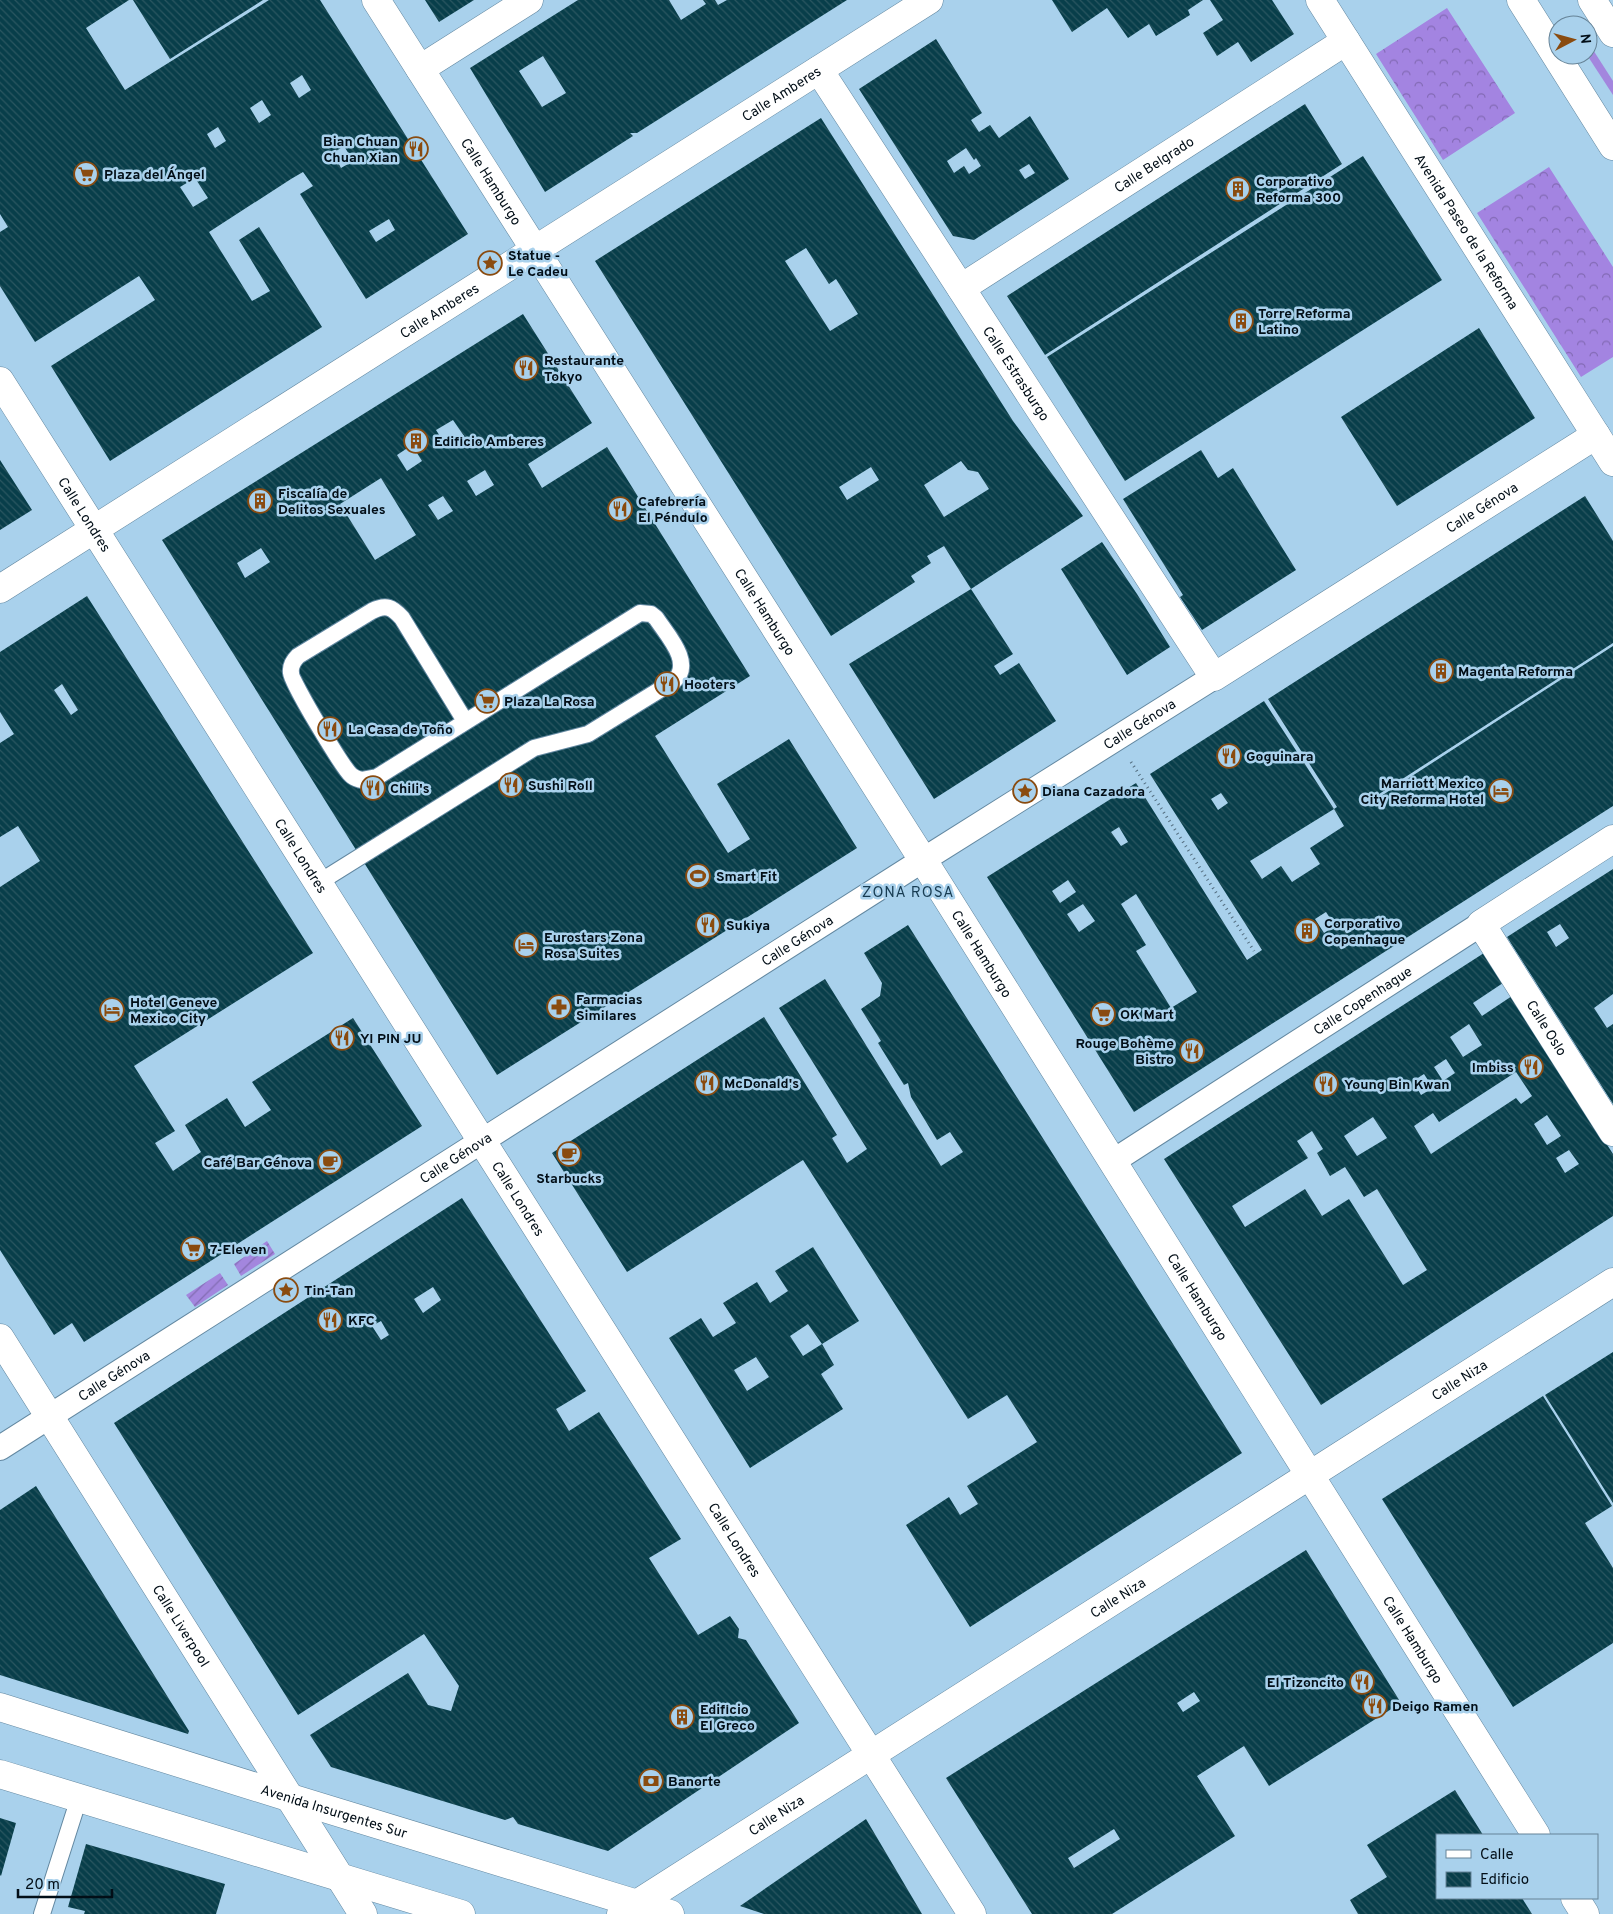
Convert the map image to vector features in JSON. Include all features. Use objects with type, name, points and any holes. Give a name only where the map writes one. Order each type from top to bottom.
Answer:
[{"type":"street","name":"Calle Hamburgo","points":[[376,0],[923,860],[1535,1834]]},
{"type":"street","points":[[420,69],[529,0]]},
{"type":"street","name":"Calle Amberes","points":[[0,589],[930,0]]},
{"type":"street","name":"Avenida Paseo de la Reforma","points":[[1320,0],[1613,462]]},
{"type":"street","points":[[1521,0],[1613,146]]},
{"type":"street","points":[[1592,0],[1613,32]]},
{"type":"street","name":"Calle Belgrado","points":[[961,288],[1346,41]]},
{"type":"street","name":"Calle Estrasburgo","points":[[819,70],[1214,677]]},
{"type":"street","name":"Calle Londres","points":[[0,381],[972,1914]]},
{"type":"street","name":"Calle Génova","points":[[0,1448],[923,860],[1596,436]]},
{"type":"street","name":"Calle Copenhague","points":[[1112,1162],[1613,839]]},
{"type":"street","name":"Calle Oslo","points":[[1481,924],[1613,1132]]},
{"type":"street","name":"Calle Niza","points":[[630,1909],[1613,1282]]},
{"type":"street","name":"Calle Liverpool","points":[[0,1338],[363,1914]]},
{"type":"street","name":"Avenida Insurgentes Sur","points":[[0,1707],[291,1798],[630,1909],[670,1914]]},
{"type":"street","points":[[0,1774],[461,1914]]},
{"type":"street","points":[[1576,1899],[1585,1914]]},
{"type":"lane","points":[[318,883],[534,748],[588,734],[674,681],[680,676],[682,662],[680,655],[656,618],[651,614],[640,613],[377,777],[361,780],[350,775],[322,730],[292,680],[291,667],[293,661],[298,656],[372,611],[381,606],[388,606],[395,610],[402,618],[466,721]]},
{"type":"lane","points":[[42,1914],[79,1798]]},
{"type":"path","points":[[1116,738],[1254,950]]},
{"type":"shaded area","points":[[1598,58],[1613,81],[1613,95],[1594,65],[1598,65]]},
{"type":"shaded area","points":[[267,1241],[275,1254],[241,1276],[234,1264]]},
{"type":"shaded area","points":[[220,1273],[228,1285],[195,1307],[186,1295]]},
{"type":"green space","points":[[1447,8],[1515,113],[1443,160],[1376,54]]},
{"type":"green space","points":[[1549,167],[1613,267],[1613,357],[1581,377],[1477,213]]},
{"type":"building","points":[[0,0],[129,0],[86,28],[125,90],[269,0],[320,0],[468,234],[366,299],[300,194],[313,186],[303,172],[291,179],[209,232],[252,301],[270,291],[239,240],[259,227],[322,327],[110,461],[51,366],[155,300],[139,276],[35,342],[0,286],[0,232],[8,227],[0,214]],"holes":[[[302,75],[311,90],[299,98],[290,83]],[[262,100],[271,115],[259,123],[250,108]],[[218,127],[226,141],[215,148],[207,134]],[[344,146],[353,161],[341,168],[333,153]],[[195,178],[208,198],[193,207],[180,187]],[[389,219],[395,230],[376,242],[369,231]]]},
{"type":"building","points":[[133,0],[263,0],[170,59]]},
{"type":"building","points":[[425,0],[474,0],[439,22]]},
{"type":"building","points":[[578,0],[669,0],[681,20],[706,4],[703,0],[715,0],[718,5],[727,0],[847,0],[637,133],[630,133],[633,136],[545,192],[470,68]],"holes":[[[543,56],[566,93],[542,107],[519,71]]]},
{"type":"building","points":[[1052,0],[1203,0],[1188,10],[1190,15],[1156,36],[1149,24],[1128,38],[1107,8],[1072,32]]},
{"type":"building","points":[[1210,0],[1272,0],[1294,34],[1251,62],[1238,42],[1217,56],[1203,33],[1223,20]]},
{"type":"building","points":[[936,39],[982,113],[971,120],[979,132],[990,125],[999,138],[1030,116],[1069,179],[974,240],[953,236],[859,89]],"holes":[[[966,148],[974,160],[976,158],[981,166],[969,174],[964,166],[954,173],[947,161]],[[1029,164],[1035,173],[1025,179],[1019,170]]]},
{"type":"building","points":[[1305,104],[1342,164],[1045,355],[1007,296]]},
{"type":"building","points":[[821,118],[1013,421],[1083,516],[971,589],[944,546],[927,556],[931,563],[911,576],[915,582],[831,636],[595,261]],"holes":[[[806,248],[829,284],[836,279],[858,314],[830,331],[785,261]],[[961,461],[968,470],[978,472],[989,489],[944,517],[924,485]],[[871,467],[879,480],[847,500],[839,487]]]},
{"type":"building","name":"Torre Reforma Latino","points":[[1363,156],[1442,280],[1125,481],[1047,357]]},
{"type":"building","points":[[523,314],[592,423],[528,464],[542,488],[607,447],[750,676],[655,736],[728,853],[750,839],[717,784],[789,739],[857,848],[497,1075],[162,540]],"holes":[[[453,420],[464,436],[447,447],[436,430]],[[412,445],[422,461],[407,471],[397,455]],[[485,470],[494,485],[476,496],[467,481]],[[381,478],[416,535],[375,560],[340,504]],[[443,496],[453,511],[438,520],[428,505]],[[261,548],[270,562],[245,578],[237,563]]]},
{"type":"building","points":[[1479,328],[1535,418],[1397,506],[1341,417]]},
{"type":"building","points":[[1201,450],[1218,478],[1233,468],[1296,570],[1202,630],[1180,597],[1183,595],[1123,499]]},
{"type":"building","points":[[0,460],[32,510],[0,530]]},
{"type":"building","points":[[1585,496],[1613,541],[1613,643],[1376,796],[1378,798],[1613,646],[1613,806],[1134,1112],[987,877],[1136,783],[1247,960],[1262,950],[1150,774],[1264,701],[1334,809],[1337,807],[1268,699]],"holes":[[[1221,793],[1228,803],[1218,810],[1211,799]],[[1334,809],[1344,826],[1310,848],[1320,864],[1292,882],[1281,866],[1262,879],[1250,861]],[[1119,827],[1128,842],[1121,846],[1111,832]],[[1068,880],[1076,892],[1060,903],[1052,891]],[[1136,894],[1197,992],[1171,1008],[1136,951],[1146,945],[1121,904]],[[1083,904],[1095,921],[1079,932],[1067,914]],[[1326,912],[1335,926],[1324,933],[1315,919]]]},
{"type":"building","points":[[1102,542],[1170,647],[1127,675],[1061,569]]},
{"type":"building","points":[[971,589],[1013,654],[994,666],[1000,675],[1019,663],[1056,721],[934,799],[849,664]]},
{"type":"building","points":[[87,596],[313,953],[134,1066],[175,1131],[155,1143],[173,1171],[201,1152],[185,1125],[227,1098],[245,1127],[271,1110],[252,1082],[353,1018],[422,1126],[84,1342],[72,1323],[54,1335],[0,1250],[0,887],[40,861],[18,826],[0,837],[0,743],[14,734],[0,712],[0,652]],"holes":[[[62,684],[78,710],[71,715],[54,690]]]},
{"type":"building","points":[[1613,869],[1613,994],[1594,1008],[1607,1028],[1613,1024],[1613,1104],[1507,937]],"holes":[[[1560,924],[1569,938],[1556,947],[1547,932]]]},
{"type":"building","points":[[908,925],[1242,1453],[970,1627],[906,1525],[949,1497],[960,1515],[978,1504],[967,1486],[1037,1442],[1007,1395],[968,1419],[803,1160],[627,1272],[552,1153],[764,1017],[837,1135],[832,1138],[847,1163],[867,1149],[779,1008],[825,979],[941,1166],[963,1152],[950,1132],[937,1140],[911,1097],[908,1083],[904,1085],[878,1043],[881,1041],[861,1009],[880,996],[882,983],[864,953]]},
{"type":"building","points":[[1484,953],[1503,983],[1473,1003],[1482,1016],[1512,996],[1613,1154],[1613,1216],[1321,1405],[1164,1159]],"holes":[[[1469,1024],[1482,1045],[1463,1057],[1450,1037]],[[1446,1059],[1455,1073],[1443,1081],[1434,1067]],[[1516,1072],[1532,1096],[1521,1104],[1516,1098],[1431,1154],[1414,1126],[1433,1113],[1439,1122]],[[1424,1074],[1433,1088],[1421,1095],[1413,1081]],[[1547,1115],[1561,1136],[1547,1145],[1534,1124]],[[1373,1117],[1387,1138],[1357,1156],[1344,1136]],[[1312,1131],[1323,1149],[1317,1153],[1330,1176],[1345,1167],[1364,1197],[1377,1189],[1427,1270],[1403,1285],[1349,1199],[1322,1216],[1305,1189],[1245,1227],[1232,1206],[1308,1158],[1297,1141]],[[1569,1150],[1579,1164],[1565,1173],[1556,1158]]]},
{"type":"building","points":[[462,1198],[586,1391],[556,1409],[569,1431],[599,1412],[681,1539],[649,1558],[698,1635],[730,1616],[739,1629],[738,1638],[746,1640],[799,1723],[608,1851],[518,1824],[513,1817],[505,1820],[331,1767],[310,1735],[408,1673],[428,1705],[451,1711],[459,1686],[424,1634],[298,1715],[114,1423]],"holes":[[[433,1287],[441,1300],[423,1313],[414,1299]],[[381,1321],[389,1335],[381,1340],[372,1326]]]},
{"type":"building","points":[[813,1247],[859,1321],[822,1344],[834,1365],[821,1374],[843,1409],[750,1468],[669,1338],[701,1318],[713,1337],[736,1323],[723,1303],[757,1282],[770,1303],[788,1291],[775,1271]],"holes":[[[808,1324],[822,1344],[803,1356],[790,1336]],[[756,1357],[769,1377],[747,1391],[734,1370]]]},
{"type":"building","points":[[1613,1352],[1613,1503],[1545,1395]]},
{"type":"building","points":[[1543,1396],[1612,1506],[1585,1523],[1613,1568],[1613,1643],[1513,1707],[1382,1499]]},
{"type":"building","points":[[36,1486],[189,1731],[188,1734],[0,1675],[0,1510]]},
{"type":"building","points":[[1306,1550],[1401,1703],[1269,1786],[1244,1746],[1197,1776],[1235,1836],[1112,1914],[1032,1914],[946,1778]],"holes":[[[1194,1692],[1200,1701],[1183,1712],[1177,1703]],[[1114,1829],[1120,1839],[1074,1868],[1068,1858]]]},
{"type":"building","points":[[1455,1790],[1482,1834],[1436,1834],[1436,1899],[1523,1899],[1532,1914],[1358,1914],[1350,1900],[1387,1877],[1367,1845]]},
{"type":"building","points":[[0,1818],[16,1823],[1,1876],[0,1875]]},
{"type":"building","points":[[866,1819],[922,1914],[764,1914],[740,1906]]},
{"type":"building","points":[[86,1844],[225,1884],[216,1914],[84,1914],[85,1911],[68,1907]]},
{"type":"place","name":"Bian Chuan Chuan Xian","points":[[416,149]]},
{"type":"place","name":"Plaza del Ángel","points":[[86,174]]},
{"type":"place","name":"Corporativo Reforma 300","points":[[1238,189]]},
{"type":"place","name":"Statue - Le Cadeu","points":[[490,263]]},
{"type":"place","name":"Torre Reforma Latino","points":[[1241,321]]},
{"type":"place","name":"Restaurante Tokyo","points":[[526,368]]},
{"type":"place","name":"Edificio Amberes","points":[[416,441]]},
{"type":"place","name":"Fiscalía de Delitos Sexuales","points":[[260,501]]},
{"type":"place","name":"Cafebrería El Péndulo","points":[[620,509]]},
{"type":"place","name":"Magenta Reforma","points":[[1441,671]]},
{"type":"place","name":"Hooters","points":[[667,684]]},
{"type":"place","name":"Plaza La Rosa","points":[[487,701]]},
{"type":"place","name":"La Casa de Toño","points":[[330,729]]},
{"type":"place","name":"Goguinara","points":[[1229,756]]},
{"type":"place","name":"Sushi Roll","points":[[511,785]]},
{"type":"place","name":"Chili's","points":[[373,788]]},
{"type":"place","name":"Diana Cazadora","points":[[1025,791]]},
{"type":"place","name":"Marriott Mexico City Reforma Hotel","points":[[1501,791]]},
{"type":"place","name":"Smart Fit","points":[[698,876]]},
{"type":"place","name":"Sukiya","points":[[708,925]]},
{"type":"place","name":"Corporativo Copenhague","points":[[1307,931]]},
{"type":"place","name":"Eurostars Zona Rosa Suites","points":[[526,945]]},
{"type":"place","name":"Farmacias Similares","points":[[559,1007]]},
{"type":"place","name":"Hotel Geneve Mexico City","points":[[112,1010]]},
{"type":"place","name":"OK Mart","points":[[1103,1014]]},
{"type":"place","name":"YI PIN JU","points":[[342,1038]]},
{"type":"place","name":"Rouge Bohème Bistro","points":[[1192,1051]]},
{"type":"place","name":"Imbiss","points":[[1531,1067]]},
{"type":"place","name":"McDonald's","points":[[707,1083]]},
{"type":"place","name":"Young Bin Kwan","points":[[1326,1084]]},
{"type":"place","name":"Starbucks","points":[[569,1154]]},
{"type":"place","name":"Café Bar Génova","points":[[330,1162]]},
{"type":"place","name":"7-Eleven","points":[[193,1249]]},
{"type":"place","name":"Tin-Tan","points":[[286,1290]]},
{"type":"place","name":"KFC","points":[[330,1320]]},
{"type":"place","name":"El Tizoncito","points":[[1362,1682]]},
{"type":"place","name":"Deigo Ramen","points":[[1375,1706]]},
{"type":"place","name":"Edificio El Greco","points":[[682,1717]]},
{"type":"place","name":"Banorte","points":[[651,1781]]},
{"type":"district","name":"ZONA ROSA","points":[[908,892]]}]
